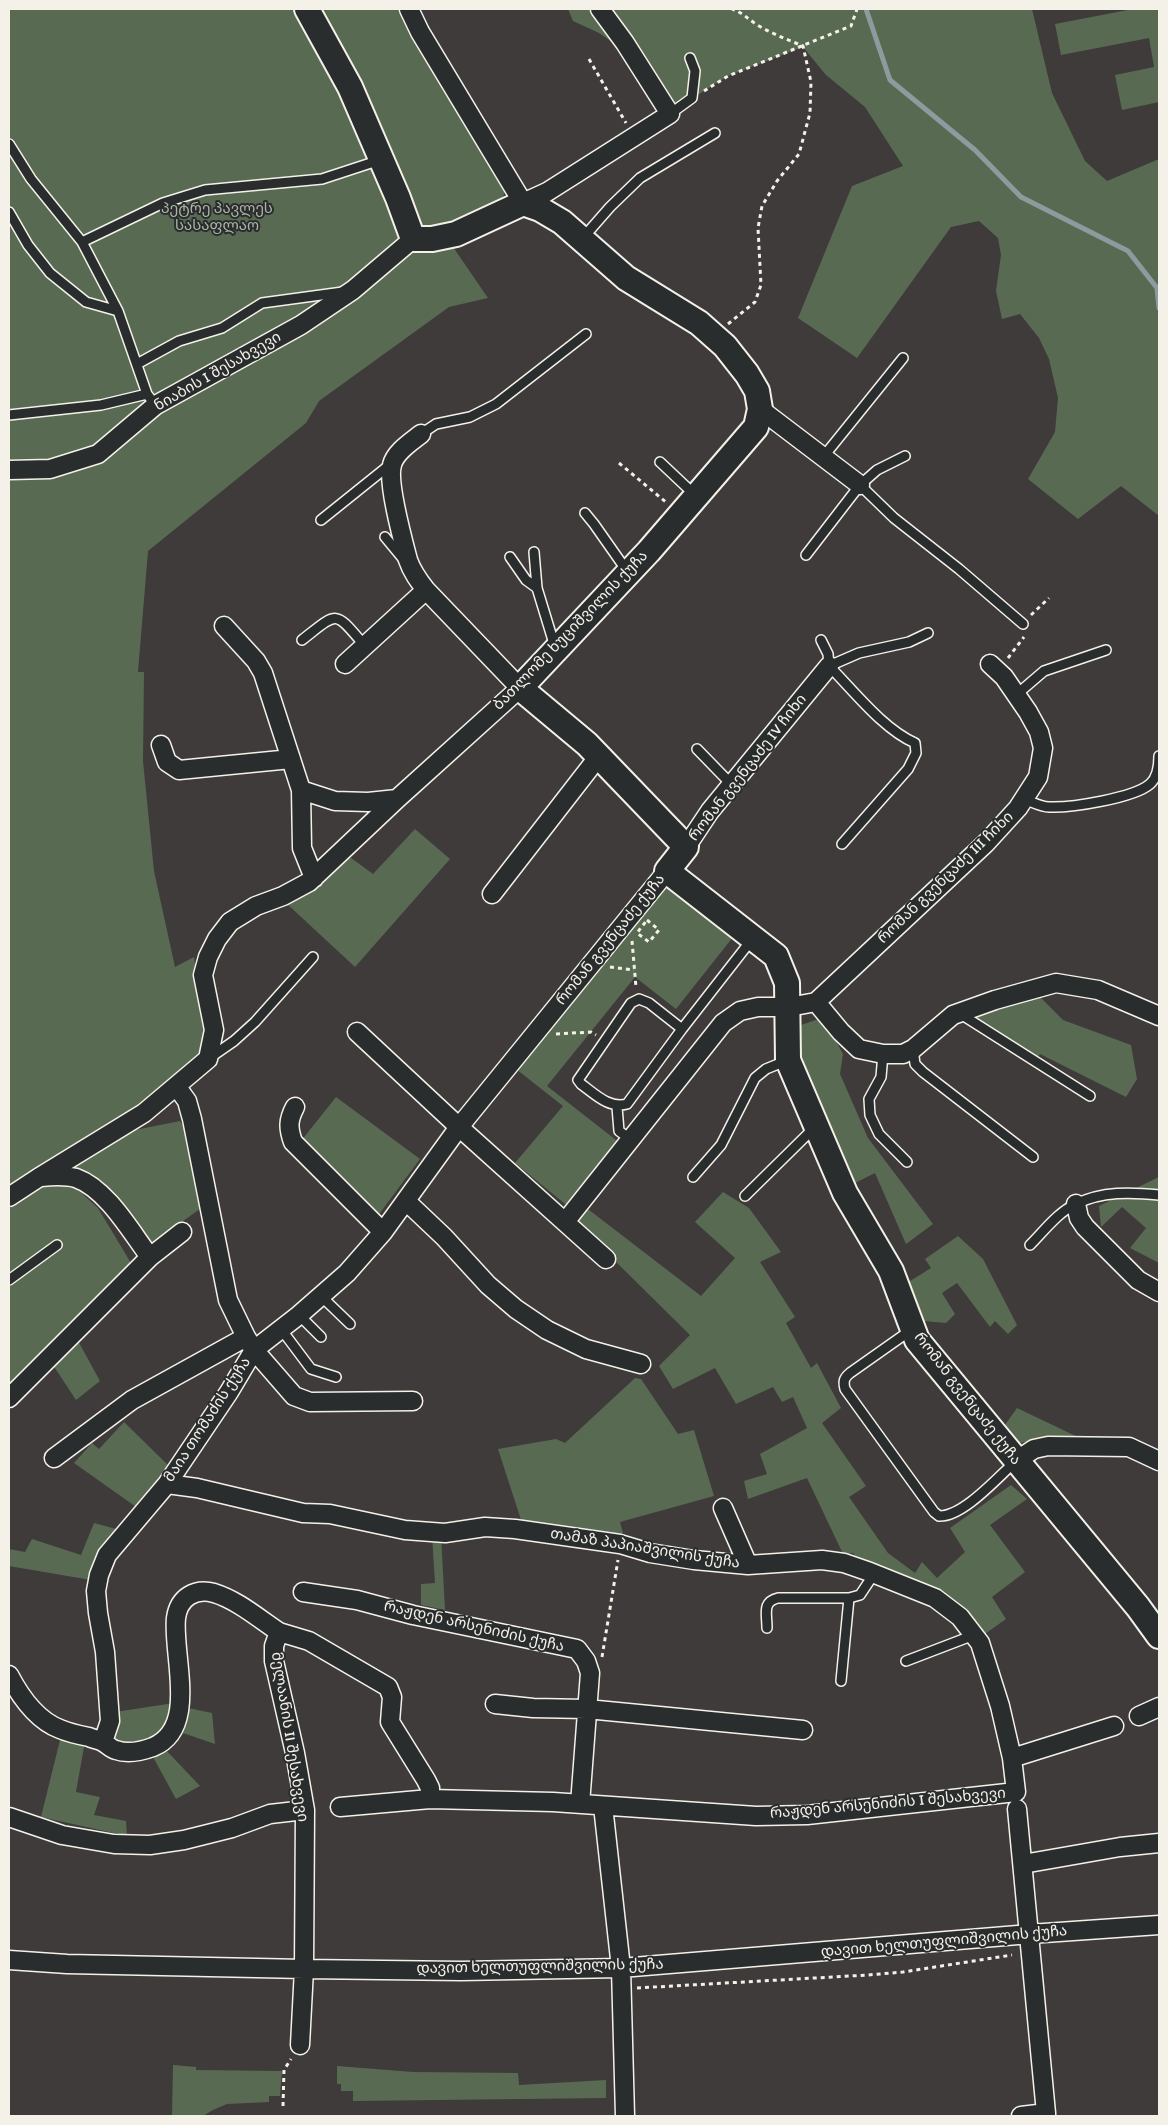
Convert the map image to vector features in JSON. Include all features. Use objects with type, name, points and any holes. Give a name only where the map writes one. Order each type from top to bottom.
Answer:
[{"type":"street","points":[[307,9],[350,87],[382,160],[413,239],[432,239],[456,234],[547,192],[670,114],[625,43],[600,9]]},
{"type":"street","points":[[409,9],[420,32],[523,203],[540,209],[562,222],[626,278],[699,323],[725,346],[747,374],[757,391],[760,409],[860,485]]},
{"type":"street","name":"ნიაბის I შესახვევი","points":[[9,470],[50,469],[98,454],[152,400],[301,325],[353,290],[413,239]]},
{"type":"street","name":"ბათლომე ხუციშვილის ქუჩა","points":[[208,1059],[214,1030],[203,975],[208,957],[217,939],[230,922],[256,906],[283,896],[314,878],[397,799],[520,688],[628,573],[756,427],[760,409]]},
{"type":"street","points":[[421,434],[392,463],[390,477],[408,560],[414,574],[426,590],[520,688],[599,756],[686,847]]},
{"type":"street","points":[[345,664],[426,590]]},
{"type":"street","points":[[224,626],[256,661],[263,673],[301,790],[302,848],[314,878]]},
{"type":"street","name":"რომან გვენცაძე III ჩიხი","points":[[816,1002],[986,842],[1024,799],[1038,777],[1043,748],[1039,732],[1004,677],[990,664]]},
{"type":"street","name":"რომან გვენცაძე IV ჩიხი","points":[[668,870],[710,811],[829,666]]},
{"type":"street","points":[[161,745],[167,762],[180,770],[291,759]]},
{"type":"street","points":[[492,894],[599,756]]},
{"type":"street","points":[[301,790],[335,801],[368,802],[397,799]]},
{"type":"street","name":"რომან გვენცაძე ქუჩა","points":[[250,1344],[281,1329],[347,1273],[383,1232],[459,1127],[534,1036],[638,919],[668,870],[776,956],[787,983],[789,1007],[788,1060],[846,1192],[891,1272],[916,1340],[1138,1607],[1159,1636]]},
{"type":"street","points":[[565,1222],[723,1023],[740,1011],[758,1007],[789,1007],[816,1002],[841,1032],[859,1049],[883,1054],[903,1054],[913,1049],[953,1015],[995,1000],[1056,983],[1098,990],[1159,1016]]},
{"type":"street","points":[[357,1032],[606,1260]]},
{"type":"street","points":[[9,1198],[38,1178],[144,1114],[208,1059]]},
{"type":"street","name":"მაია თომაძის ქუჩა","points":[[103,1742],[110,1721],[105,1652],[96,1591],[106,1555],[167,1484],[229,1392],[250,1344],[228,1300],[192,1119],[187,1101],[177,1087]]},
{"type":"street","points":[[295,1107],[289,1118],[289,1132],[293,1142],[383,1232]]},
{"type":"street","points":[[38,1178],[54,1176],[76,1178],[96,1189],[114,1209],[150,1257]]},
{"type":"street","points":[[406,1201],[444,1237],[488,1285],[516,1309],[547,1330],[586,1349],[641,1364]]},
{"type":"street","points":[[1076,1204],[1079,1218],[1085,1227],[1138,1280],[1159,1292]]},
{"type":"street","points":[[9,1398],[150,1257],[182,1232]]},
{"type":"street","points":[[54,1458],[132,1400],[250,1344],[294,1396],[310,1402],[413,1401]]},
{"type":"street","points":[[1016,1461],[1034,1449],[1048,1446],[1129,1447],[1159,1461]]},
{"type":"street","name":"თამაზ პაპიაშვილის ქუჩა","points":[[167,1484],[222,1493],[303,1513],[330,1514],[405,1530],[445,1533],[485,1527],[515,1529],[620,1544],[650,1553],[748,1565],[822,1560],[844,1563],[935,1598],[960,1617],[980,1643],[1012,1758],[1046,2114],[1021,2116]]},
{"type":"street","points":[[723,1508],[748,1565]]},
{"type":"street","name":"მელაანის II შესახვევი","points":[[9,1675],[26,1702],[45,1721],[59,1729],[103,1742],[116,1750],[131,1752],[160,1744],[175,1727],[179,1714],[180,1696],[176,1617],[182,1601],[191,1593],[201,1590],[231,1600],[278,1632],[274,1646],[274,1661],[295,1753],[305,1810],[304,1969],[300,2045]]},
{"type":"street","name":"რაჟდენ არსენიძის ქუჩა","points":[[302,1592],[357,1600],[414,1615],[577,1649],[587,1664]]},
{"type":"street","points":[[278,1632],[309,1640],[388,1687],[392,1697],[390,1722],[426,1780],[430,1788],[430,1800]]},
{"type":"street","points":[[580,1804],[590,1673],[587,1664]]},
{"type":"street","points":[[495,1704],[532,1708],[587,1709],[803,1730]]},
{"type":"street","points":[[1138,1716],[1159,1708]]},
{"type":"street","points":[[1012,1758],[1114,1726]]},
{"type":"street","name":"რაჟდენ არსენიძის I შესახვევი","points":[[340,1807],[430,1800],[580,1804],[756,1816],[1016,1800]]},
{"type":"street","points":[[603,1806],[621,1968],[626,2116]]},
{"type":"street","points":[[9,1817],[62,1835],[114,1844],[150,1845],[184,1840],[232,1828],[270,1814],[305,1810]]},
{"type":"street","points":[[1023,1864],[1159,1842]]},
{"type":"street","name":"დავით ხელთუფლიშვილის ქუჩა","points":[[9,1960],[67,1964],[304,1969],[461,1971],[621,1968],[1030,1943],[1159,1925]]},
{"type":"lane","points":[[670,114],[692,98],[695,72],[690,58]]},
{"type":"lane","points":[[582,239],[610,207],[640,178],[715,133]]},
{"type":"lane","points":[[9,144],[31,179],[82,242],[118,311],[152,400],[9,415]]},
{"type":"lane","points":[[82,242],[163,203],[205,190],[322,179],[382,160]]},
{"type":"lane","points":[[9,212],[28,245],[50,273],[86,302],[118,311]]},
{"type":"lane","points":[[137,364],[178,341],[222,328],[262,303],[353,290]]},
{"type":"lane","points":[[421,434],[436,424],[470,417],[496,404],[586,334]]},
{"type":"lane","points":[[824,456],[903,358]]},
{"type":"lane","points":[[806,555],[860,485],[877,470],[905,456]]},
{"type":"lane","points":[[660,462],[696,496]]},
{"type":"lane","points":[[321,520],[392,463]]},
{"type":"lane","points":[[860,485],[894,518],[1023,624]]},
{"type":"lane","points":[[584,513],[594,524],[628,573]]},
{"type":"lane","points":[[385,537],[414,574]]},
{"type":"lane","points":[[534,552],[537,588],[556,650]]},
{"type":"lane","points":[[510,557],[526,580],[537,588]]},
{"type":"lane","points":[[302,640],[330,618],[336,618],[342,620],[365,646]]},
{"type":"lane","points":[[829,666],[860,654],[909,642],[928,633]]},
{"type":"lane","points":[[821,640],[828,654],[829,666],[886,723],[905,739],[915,743],[916,753],[908,769],[842,844]]},
{"type":"lane","points":[[1016,695],[1044,671],[1106,650]]},
{"type":"lane","points":[[697,749],[732,785]]},
{"type":"lane","points":[[1024,799],[1048,807],[1077,806],[1136,792],[1151,783],[1158,771],[1159,756]]},
{"type":"lane","points":[[682,1029],[649,1003],[639,999],[631,1003],[578,1080],[610,1104],[617,1107],[627,1104],[682,1029],[754,938]]},
{"type":"lane","points":[[208,1059],[234,1041],[255,1022],[313,957]]},
{"type":"lane","points":[[959,1013],[1090,1096]]},
{"type":"lane","points":[[913,1049],[915,1064],[923,1072],[1033,1157]]},
{"type":"lane","points":[[883,1054],[881,1077],[869,1099],[870,1115],[879,1134],[907,1162]]},
{"type":"lane","points":[[693,1177],[721,1145],[755,1078],[766,1069],[788,1060]]},
{"type":"lane","points":[[617,1107],[618,1131],[630,1139]]},
{"type":"lane","points":[[745,1196],[816,1127]]},
{"type":"lane","points":[[1030,1245],[1059,1216],[1076,1204],[1106,1194],[1133,1192],[1159,1196]]},
{"type":"lane","points":[[9,1280],[58,1244]]},
{"type":"lane","points":[[321,1296],[350,1324]]},
{"type":"lane","points":[[299,1315],[321,1337]]},
{"type":"lane","points":[[281,1329],[312,1369],[336,1377]]},
{"type":"lane","points":[[912,1330],[850,1373],[844,1378],[843,1384],[934,1512],[939,1516],[953,1514],[965,1506],[1016,1461]]},
{"type":"lane","points":[[767,1628],[767,1604],[770,1600],[778,1598],[849,1598],[860,1595],[874,1574]]},
{"type":"lane","points":[[841,1681],[849,1598]]},
{"type":"lane","points":[[906,1661],[974,1635]]},
{"type":"path","points":[[732,9],[740,11],[757,25],[783,39],[803,46]]},
{"type":"path","points":[[692,98],[728,76],[851,26],[857,9]]},
{"type":"path","points":[[714,336],[755,302],[762,286],[758,228],[762,206],[777,181],[799,154],[810,113],[811,82],[803,46]]},
{"type":"path","points":[[589,59],[633,137]]},
{"type":"path","points":[[619,463],[680,515]]},
{"type":"path","points":[[1004,677],[1005,662],[1026,635],[1023,624],[1049,598]]},
{"type":"path","points":[[638,919],[659,930],[649,942],[637,933],[638,919]]},
{"type":"path","points":[[638,919],[639,999]]},
{"type":"path","points":[[534,1036],[590,1032],[606,1039]]},
{"type":"path","points":[[587,1664],[602,1658],[604,1652],[620,1544]]},
{"type":"path","points":[[622,1989],[886,1973],[1030,1943]]},
{"type":"path","points":[[283,2106],[284,2070]]},
{"type":"green space","name":"პეტრე პავლეს სასაფლაო","points":[[9,9],[398,9],[412,37],[505,192],[499,205],[451,244],[488,298],[449,307],[319,401],[306,423],[148,551],[138,672],[144,672],[143,761],[154,871],[175,967],[194,957],[200,1006],[208,1037],[199,1059],[141,1107],[9,1191]]},
{"type":"green space","points":[[568,9],[1032,9],[1052,93],[1085,161],[1107,181],[1159,159],[1159,516],[1121,486],[1078,519],[1028,479],[1055,432],[1058,398],[1049,359],[1039,338],[1020,314],[1002,319],[996,291],[1001,255],[998,238],[979,221],[951,227],[857,358],[798,318],[852,186],[903,166],[865,107],[826,75],[803,47],[728,76],[675,109],[622,49],[599,33],[573,21]]},
{"type":"green space","points":[[1133,9],[1159,9],[1159,102],[1122,110],[1115,75],[1154,67],[1149,38],[1061,55],[1055,24]]},
{"type":"green space","points":[[415,829],[450,859],[355,967],[285,902],[320,884],[347,855],[373,874]]},
{"type":"green space","points":[[669,885],[737,932],[676,1009],[635,977],[547,1086],[621,1144],[570,1208],[515,1163],[563,1106],[516,1069],[663,887]]},
{"type":"green space","points":[[1035,992],[1063,1020],[1131,1045],[1137,1079],[1126,1097],[1040,1054],[1037,1058],[966,1015]]},
{"type":"green space","points":[[819,1019],[831,1032],[843,1054],[840,1074],[868,1138],[933,1224],[906,1244],[875,1173],[849,1186],[817,1119],[794,1037],[798,1026]]},
{"type":"green space","points":[[336,1097],[420,1159],[377,1217],[301,1141]]},
{"type":"green space","points":[[180,1121],[186,1129],[204,1206],[151,1244],[113,1195],[90,1175],[70,1168],[125,1132]]},
{"type":"green space","points":[[1159,1177],[1159,1263],[1130,1248],[1146,1228],[1122,1207],[1101,1227],[1099,1206]]},
{"type":"green space","points":[[68,1181],[98,1208],[131,1263],[9,1384],[9,1209],[44,1185]]},
{"type":"green space","points":[[723,1192],[749,1208],[781,1252],[760,1262],[795,1317],[786,1323],[811,1368],[817,1363],[841,1408],[822,1423],[866,1486],[849,1497],[888,1553],[915,1573],[922,1562],[937,1578],[965,1552],[950,1528],[1011,1485],[1027,1499],[990,1525],[1025,1572],[992,1597],[1006,1619],[982,1636],[973,1620],[862,1566],[853,1553],[843,1554],[807,1478],[748,1499],[744,1481],[767,1474],[760,1454],[807,1428],[793,1397],[782,1402],[773,1387],[736,1404],[715,1368],[673,1389],[659,1366],[690,1335],[613,1259],[614,1254],[575,1219],[584,1206],[701,1296],[735,1258],[695,1222]]},
{"type":"green space","points":[[958,1236],[983,1259],[1017,1325],[1008,1334],[995,1321],[990,1327],[957,1283],[942,1293],[955,1314],[946,1323],[913,1320],[902,1286],[931,1268],[925,1259]]},
{"type":"green space","points":[[77,1339],[100,1381],[76,1400],[53,1365]]},
{"type":"green space","points":[[635,1378],[641,1379],[678,1434],[694,1430],[714,1496],[620,1522],[623,1533],[600,1539],[523,1526],[498,1449],[556,1439],[565,1443]]},
{"type":"green space","points":[[1017,1408],[1082,1439],[1014,1443],[997,1436]]},
{"type":"green space","points":[[124,1422],[172,1469],[139,1509],[74,1463],[92,1443],[99,1449]]},
{"type":"green space","points":[[94,1523],[120,1530],[91,1580],[9,1566],[9,1549],[25,1552],[32,1539],[81,1555]]},
{"type":"green space","points":[[441,1534],[445,1610],[421,1605],[421,1584],[435,1583],[432,1535]]},
{"type":"green space","points":[[174,1703],[164,1734],[132,1744],[120,1743],[114,1740],[112,1730],[115,1712]]},
{"type":"green space","points":[[188,1708],[212,1713],[215,1744],[180,1732],[187,1717]]},
{"type":"green space","points":[[60,1740],[74,1740],[84,1747],[76,1792],[100,1797],[94,1815],[126,1821],[127,1836],[41,1817]]},
{"type":"green space","points":[[165,1749],[200,1786],[176,1799],[153,1757]]},
{"type":"green space","points":[[173,2065],[196,2067],[196,2070],[282,2071],[280,2096],[269,2096],[269,2102],[227,2104],[203,2116],[172,2116]]},
{"type":"green space","points":[[337,2066],[413,2072],[518,2073],[519,2085],[606,2080],[606,2098],[353,2101],[353,2091],[341,2091],[341,2084],[337,2084]]},
{"type":"waterway","points":[[866,9],[890,80],[975,150],[1021,197],[1128,251],[1157,288],[1159,308]]}]
